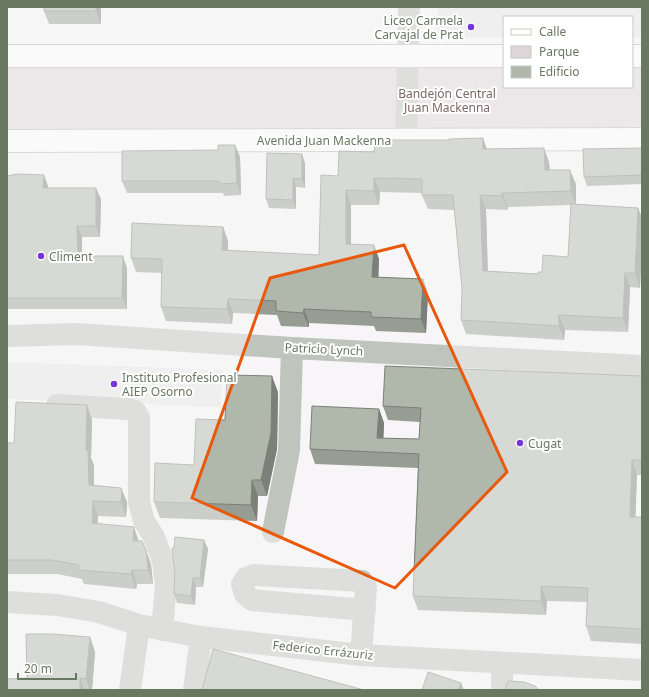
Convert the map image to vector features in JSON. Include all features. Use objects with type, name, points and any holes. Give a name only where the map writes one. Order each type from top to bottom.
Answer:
[{"type":"main road","points":[[7,56],[503,56]]},
{"type":"main road","name":"Avenida Juan Mackenna","points":[[7,141],[642,140]]},
{"type":"street","points":[[406,140],[409,7]]},
{"type":"street","name":"Patricio Lynch","points":[[7,336],[76,334],[292,348],[642,366]]},
{"type":"street","points":[[273,532],[289,450],[292,348]]},
{"type":"street","points":[[40,404],[128,409],[135,411],[139,418],[139,502],[144,521],[154,537],[163,561],[166,584],[162,630]]},
{"type":"street","points":[[361,655],[365,610],[366,587],[362,581],[254,575],[246,578],[242,584],[244,594],[252,600],[365,610]]},
{"type":"street","name":"Federico Errázuriz","points":[[7,602],[57,605],[98,612],[139,625],[201,637],[361,655],[642,670]]},
{"type":"street","points":[[130,690],[139,625]]},
{"type":"street","points":[[194,690],[201,637]]},
{"type":"street","points":[[502,663],[502,690]]},
{"type":"highlighted area","points":[[404,245],[507,472],[395,588],[192,498],[270,278]]},
{"type":"shaded area","name":"Liceo Carmela Carvajal de Prat","points":[[438,7],[642,7],[642,38],[633,38],[633,16],[503,16],[503,37],[437,37]]},
{"type":"shaded area","name":"Instituto Profesional AIEP Osorno","points":[[7,362],[222,370],[221,407],[7,399]]},
{"type":"green space","name":"Bandejón Central Juan Mackenna","points":[[633,63],[642,63],[642,135],[7,135],[7,68],[503,64],[503,88],[633,88]]},
{"type":"building","points":[[44,7],[96,7],[96,11],[44,11]]},
{"type":"building","points":[[483,138],[483,149],[544,148],[545,170],[570,170],[571,191],[502,193],[502,196],[480,195],[483,271],[538,274],[538,272],[542,272],[543,255],[568,257],[571,204],[638,208],[635,273],[625,273],[623,318],[559,315],[559,326],[461,320],[462,288],[453,195],[422,195],[422,179],[374,178],[374,191],[346,190],[346,244],[374,245],[372,277],[423,279],[421,319],[371,317],[371,312],[304,309],[303,313],[276,311],[276,301],[228,299],[227,309],[161,307],[162,259],[131,258],[132,223],[223,227],[222,250],[319,255],[321,175],[338,176],[339,151],[374,152],[375,143],[390,142],[390,140],[450,140],[449,139]]},
{"type":"building","points":[[218,145],[235,145],[237,183],[220,184],[219,181],[122,181],[122,151],[218,150]]},
{"type":"building","points":[[642,148],[642,175],[584,177],[583,149]]},
{"type":"building","points":[[267,153],[302,154],[302,179],[293,178],[293,200],[266,199]]},
{"type":"building","points":[[17,174],[44,175],[43,188],[96,188],[96,226],[77,226],[78,256],[123,256],[122,298],[7,298],[7,176]]},
{"type":"building","points":[[385,366],[642,376],[642,460],[632,460],[630,517],[642,517],[642,629],[586,626],[588,588],[541,586],[541,601],[413,596],[419,454],[310,449],[312,406],[379,409],[377,438],[419,439],[421,408],[383,406]]},
{"type":"building","points":[[227,375],[272,376],[271,433],[261,480],[252,480],[251,505],[154,502],[155,463],[194,465],[196,419],[225,420]]},
{"type":"building","points":[[16,402],[87,405],[86,450],[88,450],[89,485],[121,488],[122,492],[121,502],[93,501],[92,523],[134,527],[133,541],[142,541],[146,550],[148,570],[132,570],[131,574],[78,570],[79,565],[52,560],[7,560],[7,443],[14,443]]},
{"type":"building","points":[[175,537],[204,540],[200,578],[193,578],[191,596],[174,594],[175,574],[172,548],[174,548]]},
{"type":"building","points":[[26,634],[52,634],[90,637],[86,679],[80,678],[80,690],[7,690],[7,679],[27,678]]},
{"type":"building","points":[[213,649],[364,690],[202,690]]},
{"type":"building","points":[[428,672],[461,683],[459,690],[422,690]]},
{"type":"building","points":[[509,681],[524,682],[535,686],[539,690],[506,690],[506,685]]},
{"type":"place","name":"Liceo Carmela Carvajal de Prat","points":[[471,27]]},
{"type":"place","name":"Climent","points":[[41,256]]},
{"type":"place","name":"Instituto Profesional AIEP Osorno","points":[[114,384]]},
{"type":"place","name":"Cugat","points":[[520,443]]}]
